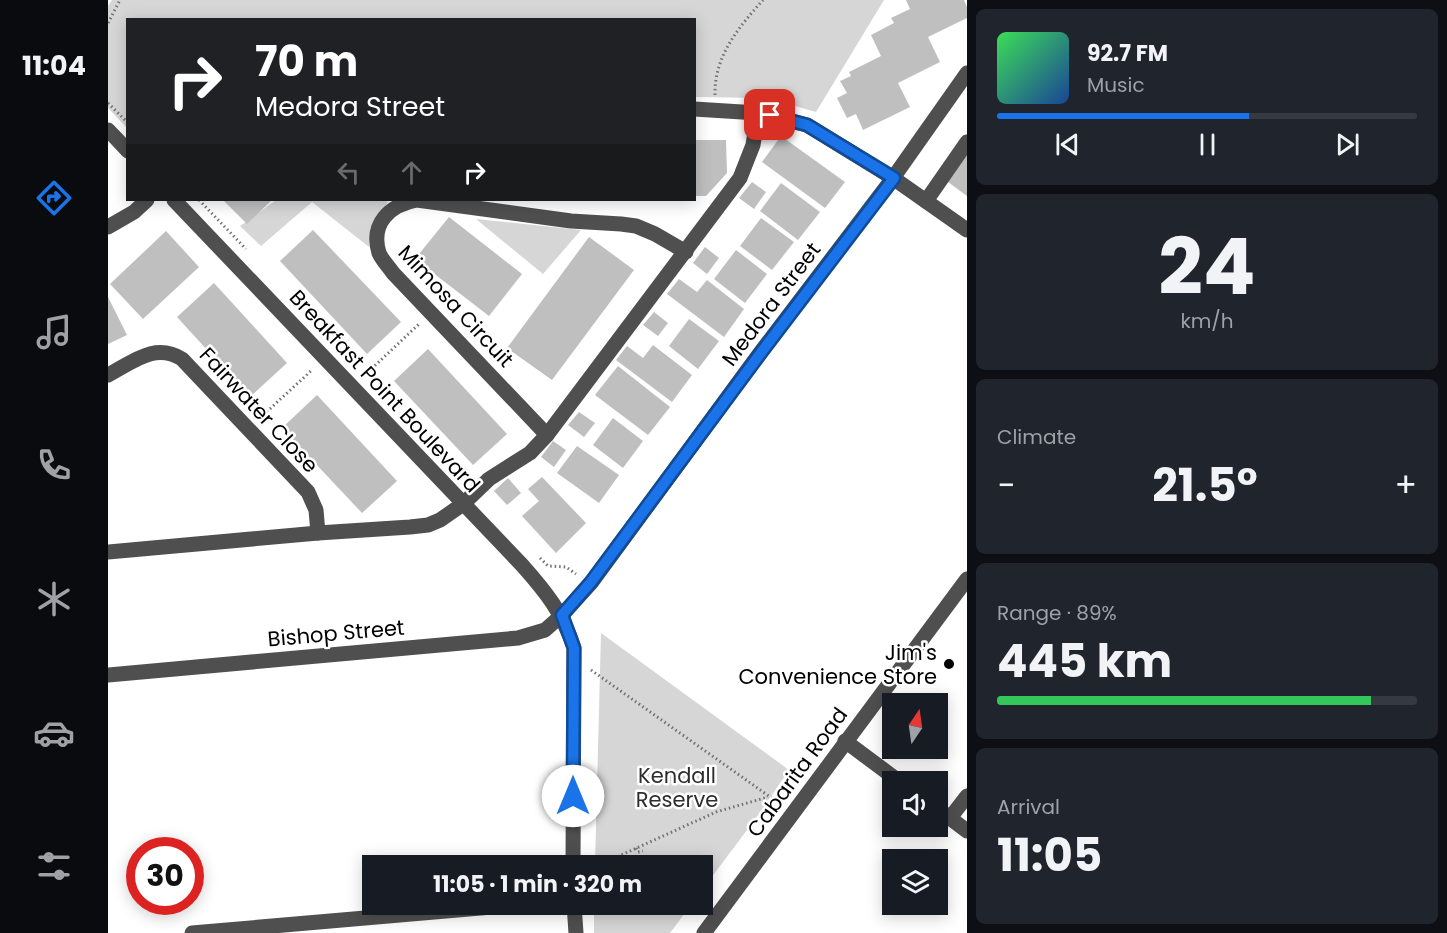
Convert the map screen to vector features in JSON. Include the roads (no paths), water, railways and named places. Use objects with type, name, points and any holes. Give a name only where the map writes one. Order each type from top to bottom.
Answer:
[{"type":"street","name":"Medora Street","points":[[562,615],[591,582],[767,344],[894,178],[967,72]]},
{"type":"street","points":[[696,109],[758,113],[807,125],[894,178],[967,230]]},
{"type":"street","points":[[108,552],[429,525],[440,520],[462,504],[489,479],[530,453],[547,435],[740,178],[753,145],[758,113]]},
{"type":"street","points":[[108,130],[126,149]]},
{"type":"street","points":[[926,201],[967,142]]},
{"type":"street","points":[[108,227],[134,212],[146,201]]},
{"type":"street","name":"Breakfast Point Boulevard","points":[[175,201],[537,582],[562,615],[574,648],[573,855]]},
{"type":"street","name":"Mimosa Circuit","points":[[412,201],[389,210],[381,222],[377,236],[380,255],[393,273],[547,435]]},
{"type":"street","name":"Mimosa Circuit","points":[[427,201],[571,221],[636,226],[686,252]]},
{"type":"street","name":"Fairwater Close","points":[[108,375],[151,353],[162,350],[182,359],[308,492],[316,510],[318,533]]},
{"type":"street","name":"Cabarita Road","points":[[704,933],[967,579]]},
{"type":"street","name":"Bishop Street","points":[[108,675],[518,638],[545,630],[562,615]]},
{"type":"street","points":[[845,741],[885,771]]},
{"type":"street","points":[[948,810],[967,796]]},
{"type":"street","points":[[948,816],[967,831]]},
{"type":"street","points":[[192,933],[400,915]]},
{"type":"street","points":[[575,915],[576,933]]},
{"type":"place","name":"Jim's Convenience Store","points":[[949,664]]},
{"type":"park label","name":"Kendall Reserve","points":[[677,787]]}]
